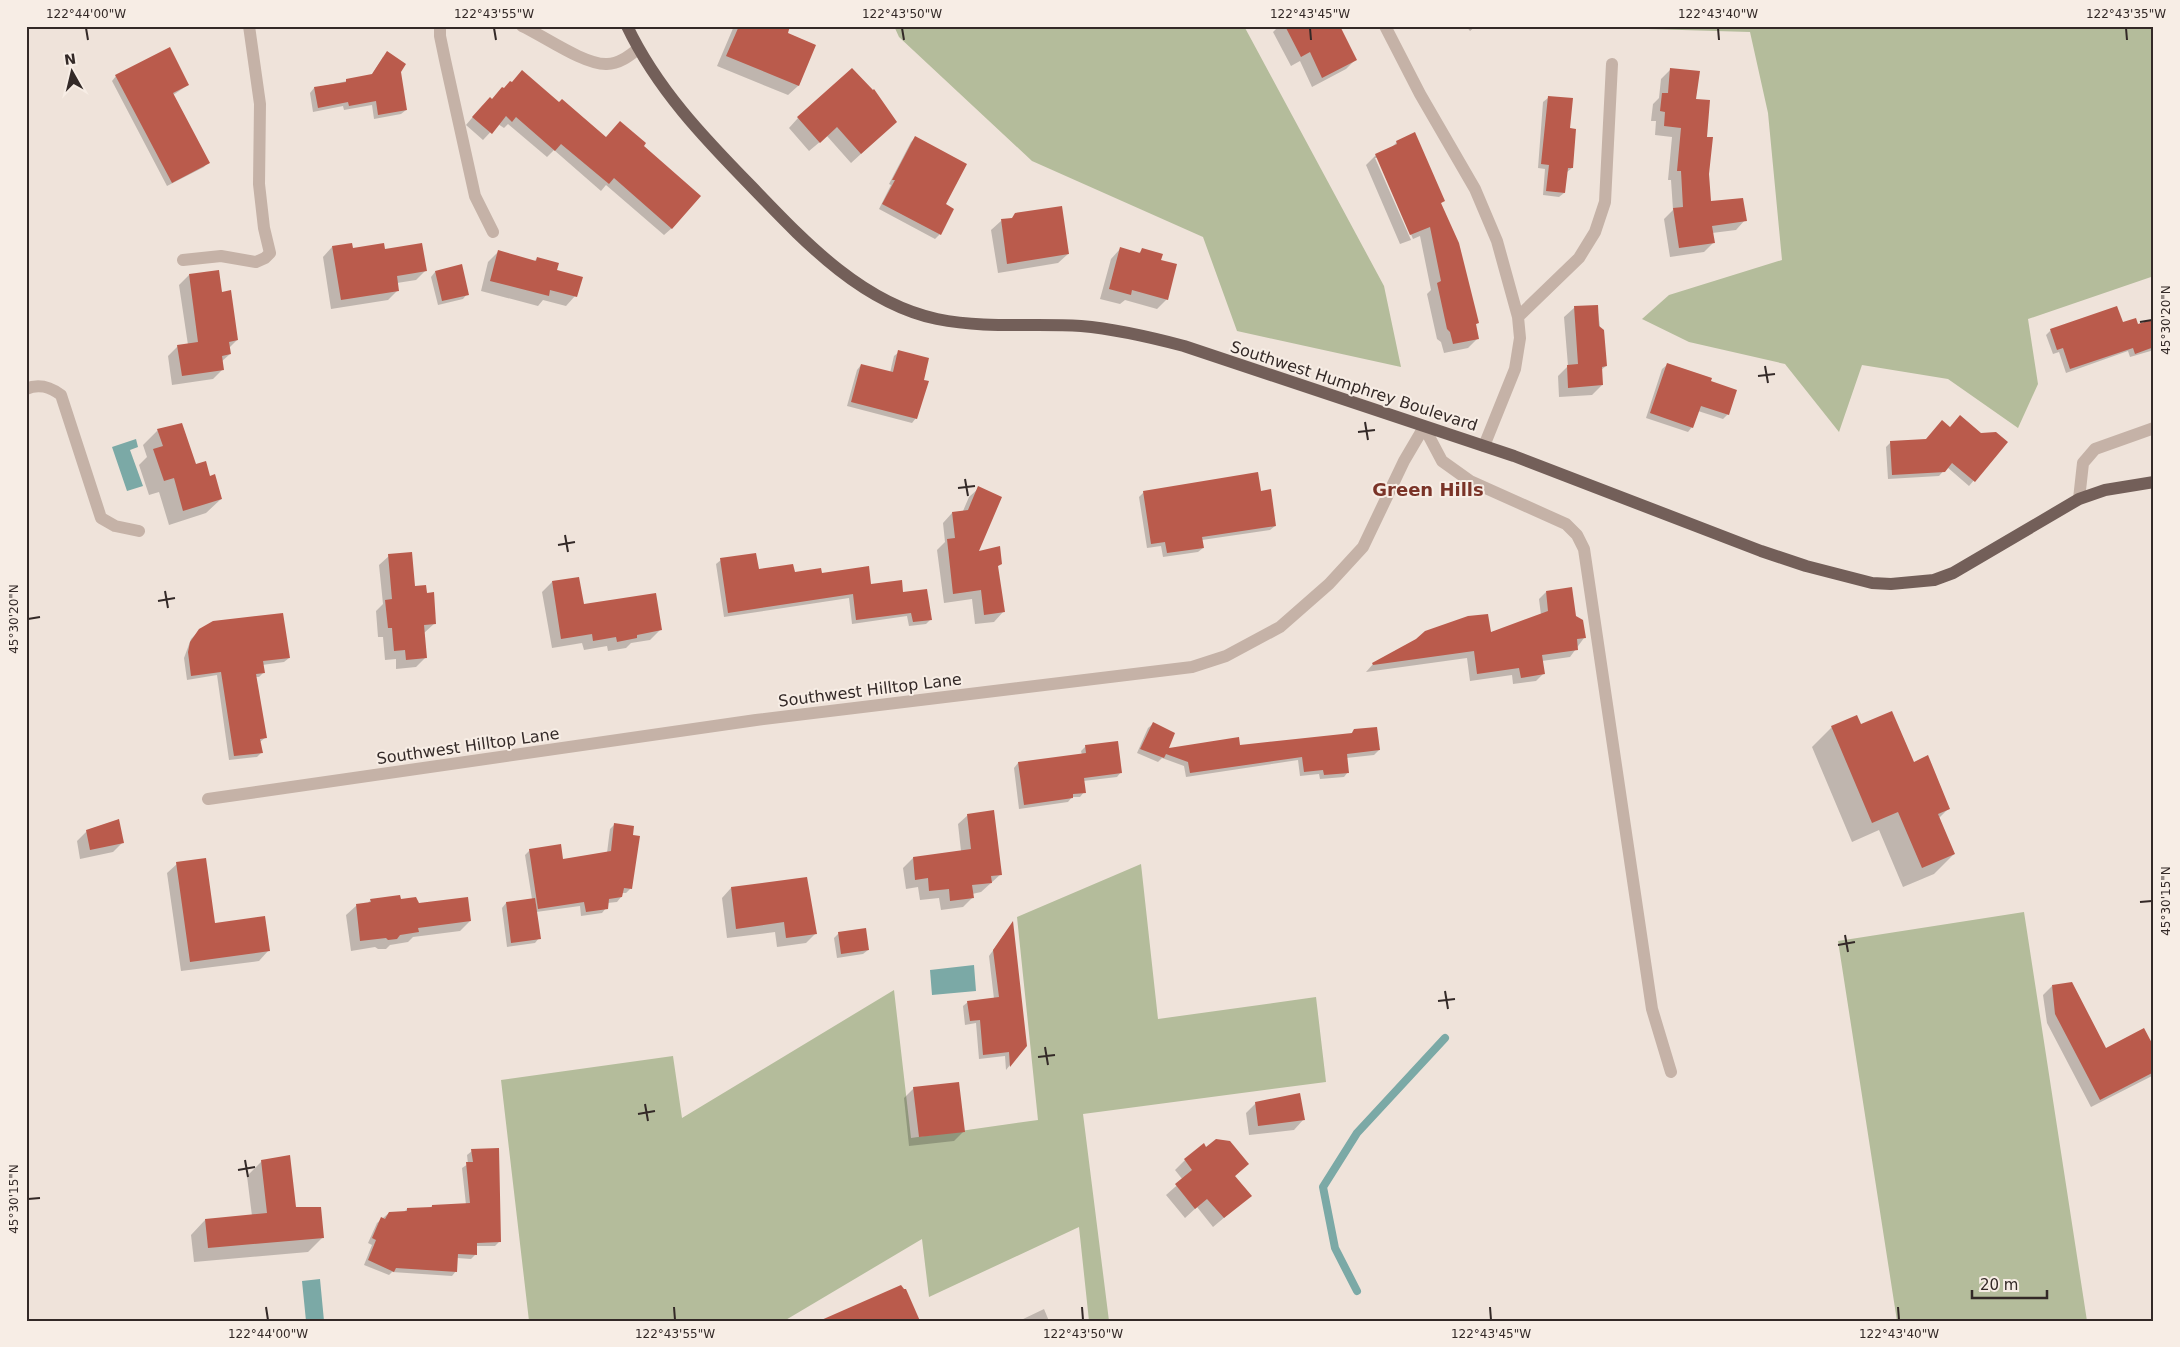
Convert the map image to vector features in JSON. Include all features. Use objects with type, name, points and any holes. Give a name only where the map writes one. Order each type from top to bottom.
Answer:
[{"type":"main road","name":"Southwest Humphrey Boulevard","points":[[627,26],[638,50],[660,84],[709,144],[814,248],[843,273],[886,300],[934,318],[966,324],[996,326],[1078,326],[1140,334],[1184,346],[1484,446],[1761,551],[1806,566],[1872,583],[1911,583],[1934,580],[1953,573],[2079,499],[2105,490],[2154,482]]},
{"type":"street","points":[[183,260],[221,256],[256,262],[270,253],[264,228],[259,184],[260,104],[249,26]]},
{"type":"street","points":[[440,26],[442,44],[475,196],[493,232]]},
{"type":"street","points":[[522,26],[574,54],[606,64],[620,61],[638,50]]},
{"type":"street","points":[[1385,26],[1420,94],[1475,189],[1497,241],[1518,317],[1520,338],[1515,369],[1484,446]]},
{"type":"street","points":[[1518,317],[1579,258],[1595,232],[1605,202],[1612,64]]},
{"type":"street","points":[[26,390],[33,386],[43,386],[60,395],[101,518],[115,526],[139,531]]},
{"type":"street","points":[[1424,426],[1442,461],[1470,481],[1566,524],[1576,534],[1584,548],[1652,1009],[1671,1072]]},
{"type":"street","name":"Southwest Hilltop Lane","points":[[208,799],[756,720],[1192,668],[1226,656],[1280,627],[1330,584],[1363,547],[1404,461],[1424,426]]},
{"type":"street","points":[[2079,499],[2083,463],[2095,449],[2154,428]]},
{"type":"green space","points":[[894,26],[1244,26],[1384,286],[1401,367],[1237,331],[1203,237],[1032,161],[899,37]]},
{"type":"green space","points":[[1648,26],[2154,26],[2154,282],[2151,277],[2028,319],[2038,384],[2018,428],[1948,379],[1862,365],[1839,432],[1785,364],[1689,342],[1642,319],[1669,295],[1782,260],[1768,113],[1750,32],[1648,29]]},
{"type":"green space","points":[[1141,864],[1158,1019],[1316,997],[1326,1082],[1083,1114],[1109,1321],[1089,1321],[1079,1227],[929,1297],[922,1239],[784,1321],[529,1321],[501,1080],[673,1056],[682,1118],[894,990],[911,1138],[1038,1120],[1017,917]]},
{"type":"green space","points":[[2024,912],[2087,1321],[1897,1321],[1838,941]]},
{"type":"water","points":[[136,439],[138,447],[130,450],[143,486],[127,491],[112,447]]},
{"type":"water","points":[[974,965],[976,991],[932,995],[930,970]]},
{"type":"water","points":[[320,1279],[324,1321],[306,1321],[302,1281]]},
{"type":"building","points":[[739,26],[790,26],[788,33],[816,45],[799,86],[726,56]]},
{"type":"building","points":[[1285,26],[1340,26],[1357,60],[1322,78],[1310,52],[1301,57]]},
{"type":"building","points":[[170,47],[189,85],[173,93],[210,163],[172,183],[115,75]]},
{"type":"building","points":[[387,51],[406,64],[401,72],[407,110],[378,115],[376,101],[349,106],[348,102],[318,108],[314,87],[346,82],[346,79],[372,74]]},
{"type":"building","points":[[852,68],[874,89],[897,122],[861,154],[837,127],[820,143],[797,117]]},
{"type":"building","points":[[1670,68],[1700,71],[1696,99],[1710,100],[1707,137],[1713,137],[1709,174],[1711,201],[1743,198],[1747,221],[1712,226],[1715,243],[1679,248],[1673,208],[1683,207],[1681,171],[1677,171],[1681,128],[1664,126],[1665,112],[1660,111],[1662,93],[1668,93]]},
{"type":"building","points":[[522,70],[559,102],[562,99],[606,137],[620,121],[646,143],[644,146],[701,196],[672,229],[614,178],[609,184],[561,144],[555,151],[516,117],[512,122],[506,116],[492,134],[472,117],[490,97],[492,99],[502,87],[504,88],[510,81],[512,82]]},
{"type":"building","points":[[1548,96],[1573,98],[1570,128],[1576,129],[1573,168],[1568,168],[1565,193],[1546,191],[1549,165],[1541,164]]},
{"type":"building","points":[[1415,132],[1445,201],[1441,203],[1459,243],[1479,323],[1476,324],[1479,339],[1453,344],[1450,332],[1447,329],[1437,283],[1441,281],[1430,227],[1410,235],[1375,154],[1397,144],[1396,141]]},
{"type":"building","points":[[915,136],[967,164],[946,204],[954,209],[941,235],[882,204]]},
{"type":"building","points":[[1062,206],[1069,254],[1007,264],[1001,219],[1012,218],[1015,213]]},
{"type":"building","points":[[352,243],[353,248],[384,243],[385,249],[422,243],[427,271],[397,276],[399,291],[341,300],[332,246]]},
{"type":"building","points":[[1120,247],[1140,253],[1142,248],[1163,254],[1161,260],[1177,264],[1168,300],[1132,290],[1131,295],[1109,289]]},
{"type":"building","points":[[498,250],[536,261],[537,257],[559,263],[557,270],[583,277],[577,297],[550,290],[549,296],[490,281]]},
{"type":"building","points":[[462,264],[469,295],[442,301],[435,271]]},
{"type":"building","points":[[219,270],[222,292],[231,290],[238,340],[229,342],[231,354],[222,356],[224,370],[182,376],[177,345],[198,342],[189,274]]},
{"type":"building","points":[[1598,305],[1599,326],[1604,330],[1607,366],[1602,367],[1603,385],[1568,388],[1567,365],[1578,364],[1574,306]]},
{"type":"building","points":[[2117,306],[2123,322],[2136,318],[2138,324],[2154,319],[2154,347],[2135,354],[2133,348],[2070,369],[2063,348],[2057,350],[2050,329]]},
{"type":"building","points":[[898,350],[929,358],[924,380],[929,381],[917,419],[851,402],[861,364],[893,372]]},
{"type":"building","points":[[1667,363],[1712,378],[1711,381],[1737,390],[1729,415],[1701,406],[1693,428],[1650,413]]},
{"type":"building","points":[[1960,415],[1981,433],[1996,432],[2008,442],[1975,482],[1952,463],[1945,472],[1892,475],[1890,441],[1926,439],[1942,420],[1950,427]]},
{"type":"building","points":[[182,423],[196,464],[206,461],[210,476],[215,474],[222,499],[183,511],[174,478],[164,481],[153,449],[163,446],[157,429]]},
{"type":"building","points":[[1258,472],[1261,491],[1271,489],[1276,526],[1202,537],[1204,548],[1167,553],[1165,542],[1151,544],[1143,491]]},
{"type":"building","points":[[978,486],[1002,497],[979,551],[1000,546],[1002,564],[998,566],[1005,612],[984,615],[981,590],[953,594],[947,539],[955,538],[952,512],[968,510]]},
{"type":"building","points":[[412,552],[415,586],[426,585],[427,593],[434,592],[436,624],[424,625],[427,658],[406,660],[405,650],[394,651],[392,628],[388,628],[385,600],[392,599],[388,554]]},
{"type":"building","points":[[756,553],[759,569],[793,564],[795,572],[821,568],[822,573],[869,566],[871,584],[902,580],[903,592],[927,589],[932,620],[913,622],[911,613],[856,620],[853,594],[728,613],[720,558]]},
{"type":"building","points":[[579,577],[584,604],[656,593],[662,630],[637,635],[637,638],[617,642],[616,637],[593,641],[592,634],[561,639],[552,581]]},
{"type":"building","points":[[1572,587],[1576,616],[1583,620],[1586,638],[1577,639],[1578,650],[1542,655],[1545,674],[1521,678],[1519,668],[1477,674],[1474,651],[1373,665],[1372,663],[1416,639],[1425,631],[1468,616],[1488,614],[1491,632],[1548,611],[1546,591]]},
{"type":"building","points":[[283,613],[290,658],[263,661],[265,673],[256,674],[267,738],[260,739],[263,753],[234,756],[221,672],[191,676],[188,652],[190,642],[199,629],[213,621]]},
{"type":"building","points":[[1892,711],[1914,762],[1928,755],[1950,809],[1938,814],[1955,854],[1922,868],[1898,812],[1872,823],[1831,726],[1857,715],[1861,724]]},
{"type":"building","points":[[1153,722],[1175,733],[1169,748],[1239,737],[1240,745],[1352,733],[1354,729],[1377,727],[1380,750],[1347,754],[1349,773],[1324,775],[1323,770],[1304,772],[1302,757],[1190,773],[1188,762],[1166,754],[1164,758],[1140,749]]},
{"type":"building","points":[[1118,741],[1122,773],[1084,778],[1086,793],[1073,794],[1073,798],[1024,805],[1018,762],[1086,753],[1085,745]]},
{"type":"building","points":[[994,810],[1002,875],[991,876],[992,883],[972,885],[974,898],[950,901],[949,889],[929,891],[928,878],[915,880],[913,857],[971,849],[967,814]]},
{"type":"building","points":[[119,819],[124,843],[90,850],[86,830]]},
{"type":"building","points":[[614,823],[634,826],[633,835],[640,836],[632,889],[624,888],[622,897],[609,899],[608,909],[586,912],[584,902],[538,909],[529,849],[561,844],[563,859],[611,851]]},
{"type":"building","points":[[206,858],[215,923],[265,916],[270,951],[190,962],[176,862]]},
{"type":"building","points":[[807,877],[817,934],[786,938],[784,922],[736,929],[731,887]]},
{"type":"building","points":[[400,895],[401,899],[416,897],[419,903],[468,897],[471,921],[418,928],[419,932],[400,935],[397,939],[388,940],[386,938],[360,941],[356,904],[371,902],[370,899]]},
{"type":"building","points":[[535,898],[541,939],[511,943],[506,902]]},
{"type":"building","points":[[1013,921],[1027,1046],[1010,1067],[1009,1052],[983,1055],[980,1020],[970,1021],[967,1001],[999,997],[993,950]]},
{"type":"building","points":[[866,928],[869,950],[841,954],[838,932]]},
{"type":"building","points":[[2072,982],[2106,1048],[2144,1028],[2154,1047],[2154,1072],[2100,1100],[2055,1014],[2052,985]]},
{"type":"building","points":[[959,1082],[965,1132],[919,1137],[913,1087]]},
{"type":"building","points":[[1300,1093],[1305,1120],[1258,1126],[1255,1102]]},
{"type":"building","points":[[1216,1139],[1230,1141],[1249,1164],[1235,1176],[1252,1196],[1224,1218],[1207,1199],[1195,1209],[1175,1184],[1192,1170],[1184,1159],[1204,1143],[1206,1147]]},
{"type":"building","points":[[499,1148],[501,1242],[477,1243],[477,1255],[458,1254],[457,1272],[396,1268],[394,1272],[368,1260],[376,1240],[372,1238],[381,1217],[385,1219],[389,1212],[407,1211],[407,1208],[470,1203],[466,1162],[473,1162],[471,1149]]},
{"type":"building","points":[[290,1155],[296,1207],[321,1207],[324,1238],[208,1248],[205,1219],[267,1213],[261,1160]]},
{"type":"building","points":[[901,1285],[906,1289],[920,1321],[819,1321]]},
{"type":"waterway","points":[[1357,1291],[1335,1248],[1323,1187],[1357,1133],[1445,1038]]},
{"type":"district","name":"Green Hills","points":[[1428,489]]}]
